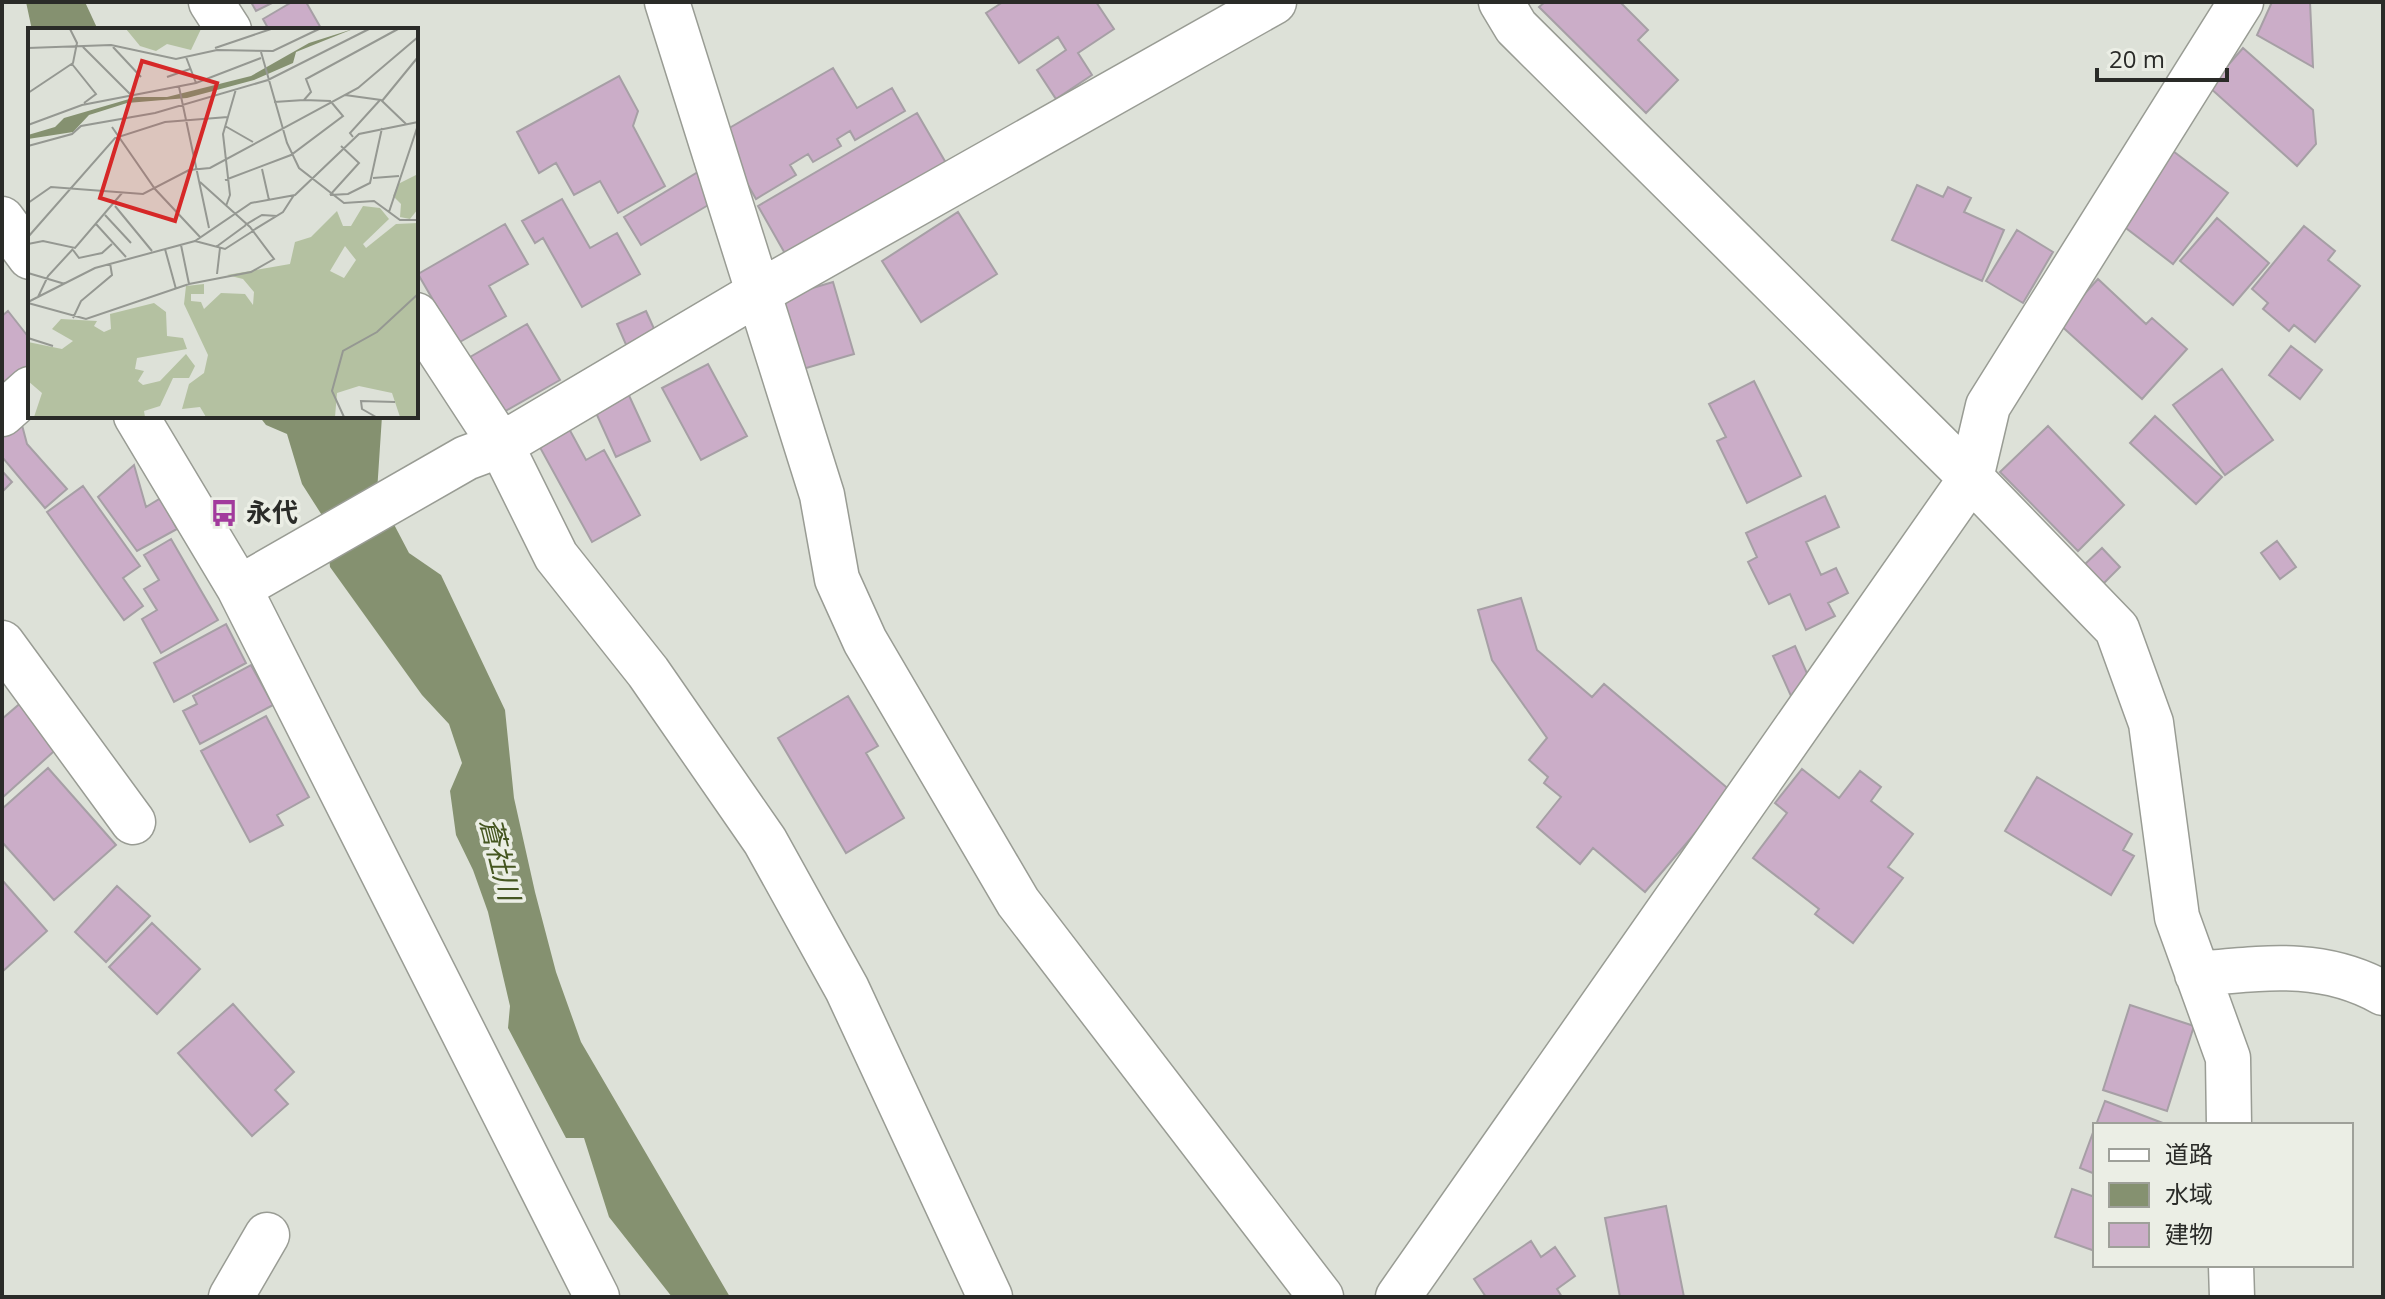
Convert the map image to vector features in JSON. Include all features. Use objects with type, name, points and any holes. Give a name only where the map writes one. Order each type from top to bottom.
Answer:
[{"type":"street","points":[[211,2],[228,28]]},
{"type":"street","points":[[667,2],[822,495],[837,579],[865,641],[1018,902],[1321,1297]]},
{"type":"street","points":[[253,580],[1274,2]]},
{"type":"street","points":[[1501,2],[1516,27],[1971,478],[2117,629],[2151,723],[2177,917],[2228,1058],[2229,1123]]},
{"type":"street","points":[[1398,1297],[1971,478],[1988,406],[2241,2]]},
{"type":"street","points":[[2,219],[28,254]]},
{"type":"street","points":[[418,319],[483,452],[556,556],[648,672],[765,841],[847,989],[990,1297]]},
{"type":"street","points":[[2,414],[28,391]]},
{"type":"street","points":[[137,418],[253,580],[597,1297]]},
{"type":"street","points":[[2,643],[133,822]]},
{"type":"street","points":[[2197,974],[2283,966],[2357,978],[2383,993]]},
{"type":"street","points":[[231,1297],[267,1235]]},
{"type":"street","points":[[2231,1267],[2232,1297]]},
{"type":"water","points":[[26,2],[85,2],[97,28],[32,28]]},
{"type":"water","name":"蒼社川","points":[[261,418],[382,418],[377,492],[409,553],[441,575],[505,710],[514,798],[535,892],[556,972],[581,1042],[730,1297],[672,1297],[609,1217],[584,1138],[566,1138],[508,1028],[510,1006],[488,912],[456,835],[450,791],[462,763],[449,724],[422,695],[330,567],[325,520],[302,484],[287,434],[266,425]]},
{"type":"building","points":[[251,2],[274,2],[256,11]]},
{"type":"building","points":[[292,2],[306,2],[321,28],[268,28],[263,19]]},
{"type":"building","points":[[1003,2],[1096,2],[1114,29],[1078,53],[1092,75],[1056,99],[1037,70],[1066,50],[1058,37],[1019,63],[986,13]]},
{"type":"building","points":[[1545,2],[1620,2],[1648,30],[1638,40],[1678,80],[1646,113],[1539,7]]},
{"type":"building","points":[[2272,2],[2310,2],[2313,67],[2257,35]]},
{"type":"building","points":[[2243,48],[2313,110],[2316,144],[2297,166],[2209,87]]},
{"type":"building","points":[[833,68],[857,108],[892,88],[905,111],[855,140],[850,131],[837,139],[841,146],[813,162],[808,154],[790,165],[796,175],[756,199],[719,134]]},
{"type":"building","points":[[619,76],[638,111],[633,126],[665,186],[618,213],[600,181],[574,195],[556,163],[539,173],[517,132]]},
{"type":"building","points":[[917,113],[946,163],[787,257],[758,206]]},
{"type":"building","points":[[2173,151],[2228,193],[2173,264],[2118,222]]},
{"type":"building","points":[[698,172],[715,201],[641,245],[624,217]]},
{"type":"building","points":[[1917,185],[1943,197],[1948,187],[1971,198],[1964,212],[2004,230],[1982,281],[1892,240]]},
{"type":"building","points":[[562,199],[590,248],[617,233],[640,274],[582,307],[543,238],[535,243],[522,221]]},
{"type":"building","points":[[958,212],[997,274],[921,322],[882,261]]},
{"type":"building","points":[[2217,218],[2269,263],[2233,305],[2180,261]]},
{"type":"building","points":[[505,224],[528,264],[489,286],[506,316],[458,343],[418,274]]},
{"type":"building","points":[[2304,226],[2335,251],[2328,260],[2360,286],[2315,342],[2294,325],[2289,331],[2263,309],[2268,303],[2252,289]]},
{"type":"building","points":[[2017,230],[2053,252],[2023,303],[1986,281]]},
{"type":"building","points":[[2098,279],[2146,324],[2152,318],[2187,349],[2142,399],[2058,323]]},
{"type":"building","points":[[833,282],[854,354],[796,371],[775,299]]},
{"type":"building","points":[[8,311],[28,336],[28,369],[2,389],[2,316]]},
{"type":"building","points":[[646,311],[656,333],[627,347],[617,324]]},
{"type":"building","points":[[527,324],[560,380],[502,413],[470,357]]},
{"type":"building","points":[[2291,346],[2322,370],[2300,399],[2269,375]]},
{"type":"building","points":[[708,364],[747,436],[701,460],[662,388]]},
{"type":"building","points":[[2222,369],[2273,440],[2225,475],[2173,405]]},
{"type":"building","points":[[1754,381],[1801,476],[1747,503],[1717,441],[1726,437],[1709,404]]},
{"type":"building","points":[[626,389],[650,441],[616,457],[592,404]]},
{"type":"building","points":[[18,410],[27,444],[67,489],[45,508],[2,457],[2,424]]},
{"type":"building","points":[[2155,416],[2222,477],[2196,504],[2130,443]]},
{"type":"building","points":[[567,425],[586,460],[604,450],[640,515],[592,542],[537,442]]},
{"type":"building","points":[[2048,426],[2124,505],[2078,551],[2000,472]]},
{"type":"building","points":[[134,465],[146,507],[161,498],[177,529],[137,551],[98,497]]},
{"type":"building","points":[[2,471],[12,482],[2,492]]},
{"type":"building","points":[[83,486],[140,566],[123,578],[143,606],[124,620],[47,512]]},
{"type":"building","points":[[1825,496],[1839,527],[1806,542],[1821,575],[1836,568],[1848,593],[1828,603],[1835,616],[1806,630],[1790,594],[1769,604],[1748,562],[1757,557],[1746,533]]},
{"type":"building","points":[[171,539],[218,620],[161,653],[142,619],[157,610],[144,589],[159,580],[144,555]]},
{"type":"building","points":[[2277,541],[2296,567],[2280,579],[2261,553]]},
{"type":"building","points":[[2102,548],[2120,567],[2102,585],[2084,565]]},
{"type":"building","points":[[1521,598],[1537,650],[1592,697],[1604,684],[1731,791],[1645,892],[1593,848],[1580,864],[1537,827],[1561,797],[1544,783],[1548,777],[1529,760],[1547,738],[1492,660],[1478,610]]},
{"type":"building","points":[[226,624],[246,663],[174,702],[154,663]]},
{"type":"building","points":[[1795,646],[1813,687],[1791,696],[1773,656]]},
{"type":"building","points":[[251,665],[273,705],[200,744],[183,711],[197,704],[193,696]]},
{"type":"building","points":[[848,696],[878,746],[866,753],[904,818],[846,853],[778,738]]},
{"type":"building","points":[[23,701],[62,744],[2,798],[2,719]]},
{"type":"building","points":[[266,716],[309,797],[277,815],[283,825],[250,842],[201,751]]},
{"type":"building","points":[[48,768],[116,845],[54,900],[2,842],[2,809]]},
{"type":"building","points":[[1802,769],[1839,798],[1860,771],[1881,787],[1871,801],[1913,834],[1888,867],[1903,878],[1853,943],[1815,914],[1819,909],[1753,858],[1787,813],[1775,803]]},
{"type":"building","points":[[2037,777],[2132,834],[2123,850],[2134,856],[2111,895],[2005,831]]},
{"type":"building","points":[[2,880],[47,931],[2,972]]},
{"type":"building","points":[[117,886],[150,916],[106,962],[75,932]]},
{"type":"building","points":[[152,923],[200,969],[157,1014],[109,967]]},
{"type":"building","points":[[233,1004],[294,1072],[275,1090],[288,1104],[252,1136],[178,1053]]},
{"type":"building","points":[[2130,1005],[2194,1026],[2167,1111],[2103,1090]]},
{"type":"building","points":[[2105,1101],[2163,1123],[2097,1123]]},
{"type":"building","points":[[2093,1132],[2093,1173],[2080,1168]]},
{"type":"building","points":[[2072,1189],[2093,1196],[2093,1250],[2055,1237]]},
{"type":"building","points":[[1666,1206],[1684,1297],[1620,1297],[1605,1218]]},
{"type":"building","points":[[1531,1241],[1541,1257],[1555,1247],[1575,1276],[1557,1289],[1562,1297],[1486,1297],[1474,1279]]},
{"type":"place","name":"永代","points":[[224,513]]}]
